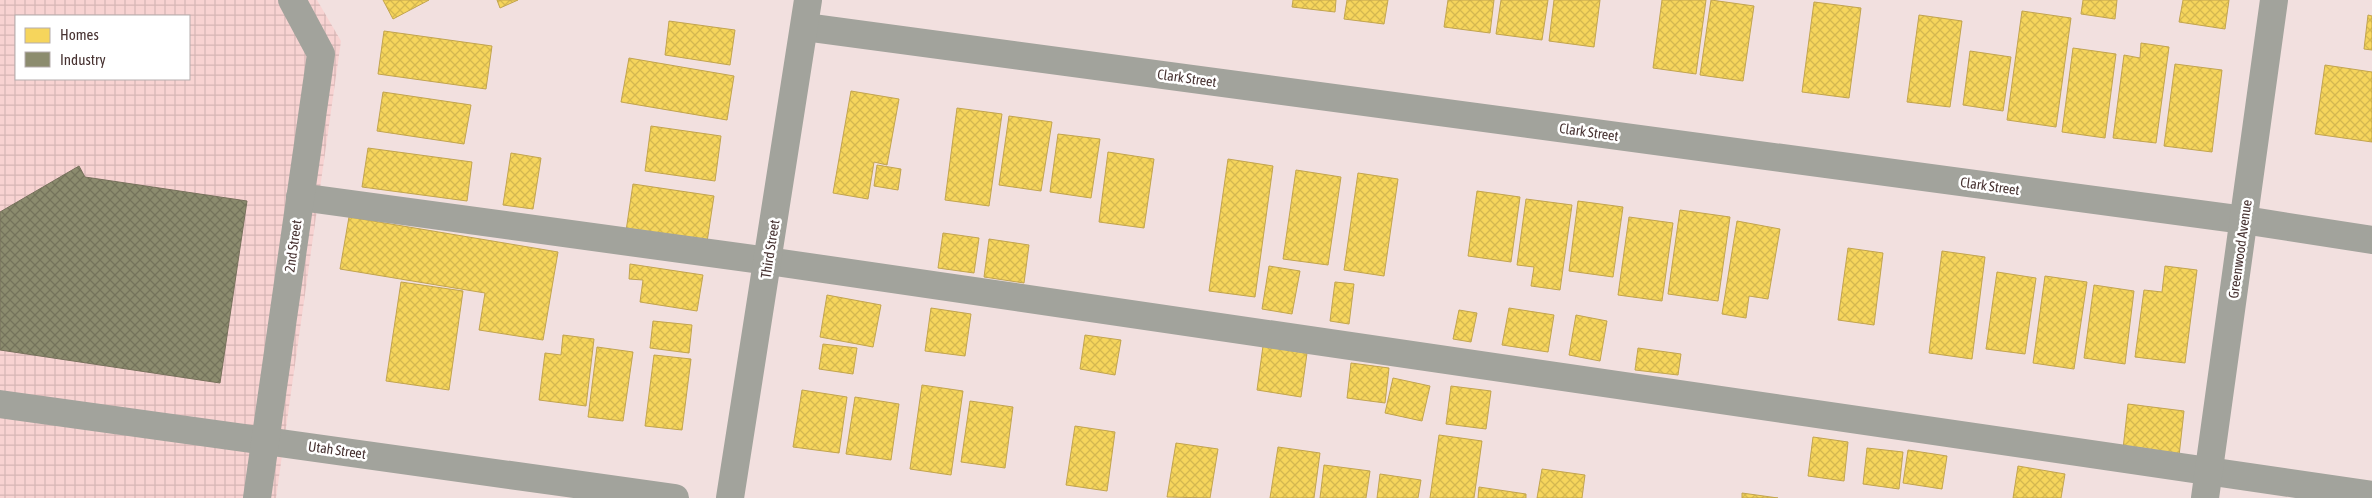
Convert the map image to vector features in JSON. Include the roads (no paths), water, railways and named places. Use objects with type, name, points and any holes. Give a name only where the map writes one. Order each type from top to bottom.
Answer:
[{"type":"street","name":"2nd Street","points":[[257,498],[321,54],[292,0]]},
{"type":"street","name":"Third Street","points":[[730,498],[808,0]]},
{"type":"street","name":"Greenwood Avenue","points":[[2205,498],[2274,0]]},
{"type":"street","name":"Clark Street","points":[[805,27],[2244,220],[2372,240]]},
{"type":"street","points":[[300,197],[768,261],[2372,495]]},
{"type":"street","name":"Utah Street","points":[[0,404],[266,439],[675,498]]}]
